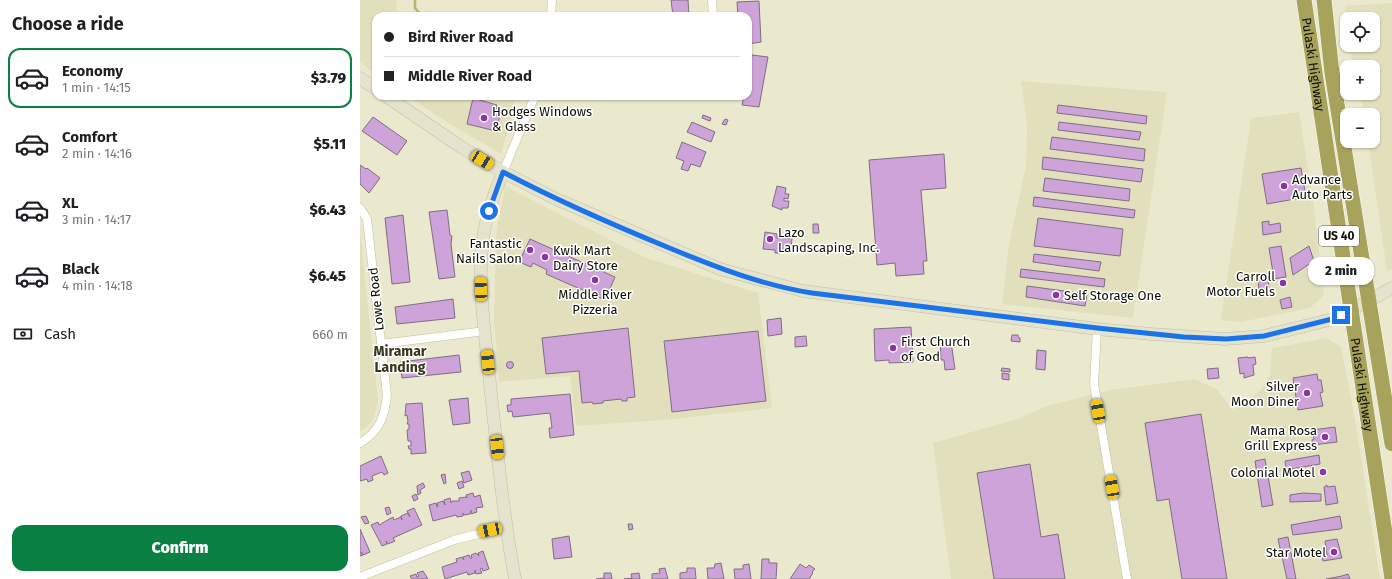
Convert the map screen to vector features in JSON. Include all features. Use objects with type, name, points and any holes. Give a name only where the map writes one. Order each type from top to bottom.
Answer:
[{"type":"highway","name":"Pulaski Highway","points":[[1304,0],[1350,311],[1392,579]]},
{"type":"highway","name":"Pulaski Highway","points":[[1324,0],[1332,73],[1392,444]]},
{"type":"street","points":[[551,12],[552,0]]},
{"type":"street","points":[[712,0],[713,12]]},
{"type":"street","points":[[360,78],[372,86]]},
{"type":"street","points":[[392,100],[461,147],[503,172],[556,199],[720,269],[775,285],[812,293],[1097,328],[1184,337],[1226,339],[1264,336],[1332,319],[1370,301],[1392,288]]},
{"type":"street","points":[[515,579],[506,527],[485,331],[481,274],[482,248],[486,221],[503,172],[533,100]]},
{"type":"street","name":"Lowe Road","points":[[360,208],[367,219],[387,395],[382,421],[370,438],[360,443]]},
{"type":"street","points":[[1097,328],[1094,384],[1127,579]]},
{"type":"street","points":[[381,344],[485,331]]},
{"type":"street","points":[[360,577],[454,540],[506,527]]},
{"type":"shaded area","points":[[360,0],[396,0],[397,12],[372,12],[372,71],[360,62]]},
{"type":"shaded area","points":[[1392,3],[1392,269],[1387,271],[1369,148],[1380,148],[1380,108],[1363,108],[1360,100],[1380,100],[1380,60],[1352,60],[1351,52],[1380,52],[1380,12],[1346,12],[1345,6]]},
{"type":"shaded area","points":[[1021,81],[1167,92],[1133,318],[1002,304],[1009,244],[1026,165],[1027,125]]},
{"type":"shaded area","points":[[413,100],[514,100],[514,109],[501,154]]},
{"type":"shaded area","points":[[1299,112],[1313,201],[1324,294],[1310,308],[1241,322],[1221,320],[1251,118]]},
{"type":"shaded area","points":[[505,186],[644,257],[758,293],[772,408],[664,420],[576,426],[570,376],[499,382],[494,319],[496,233]]},
{"type":"shaded area","points":[[360,230],[378,401],[374,418],[366,428],[360,431]]},
{"type":"shaded area","points":[[1327,338],[1341,347],[1356,424],[1380,579],[951,579],[933,443],[1017,419],[1050,405],[1110,390],[1195,379],[1218,390],[1232,410],[1258,393],[1270,376],[1272,348]]},
{"type":"building","points":[[671,0],[688,0],[689,12],[672,12]]},
{"type":"building","points":[[759,1],[761,42],[752,43],[752,12],[738,12],[737,2]]},
{"type":"building","points":[[752,55],[768,57],[759,107],[742,105],[743,100],[752,100]]},
{"type":"building","name":"Hodges Windows & Glass","points":[[473,100],[480,100],[497,105],[496,110],[501,111],[496,131],[467,124]]},
{"type":"building","points":[[1058,105],[1147,116],[1146,124],[1057,113]]},
{"type":"building","points":[[703,115],[711,118],[710,121],[702,118]]},
{"type":"building","points":[[373,117],[407,141],[397,155],[362,131]]},
{"type":"building","points":[[725,119],[728,120],[726,125],[722,124]]},
{"type":"building","points":[[692,122],[715,132],[711,142],[687,132]]},
{"type":"building","points":[[1059,122],[1141,132],[1139,140],[1058,130]]},
{"type":"building","points":[[1052,137],[1145,149],[1144,161],[1050,149]]},
{"type":"building","points":[[682,142],[706,152],[700,167],[691,164],[688,171],[681,169],[684,161],[676,158]]},
{"type":"building","points":[[944,154],[946,188],[921,190],[927,261],[923,261],[924,274],[896,276],[895,263],[877,265],[869,160]]},
{"type":"building","points":[[1043,157],[1143,169],[1141,182],[1042,169]]},
{"type":"building","points":[[360,165],[366,169],[367,168],[380,178],[369,193],[360,184]]},
{"type":"building","name":"Advance Auto Parts","points":[[1301,168],[1306,197],[1267,204],[1262,174]]},
{"type":"building","points":[[1045,178],[1130,189],[1129,201],[1043,191]]},
{"type":"building","points":[[777,186],[786,188],[785,194],[789,194],[788,199],[784,198],[784,201],[789,201],[788,208],[782,208],[782,210],[772,206]]},
{"type":"building","points":[[1034,197],[1135,210],[1134,218],[1033,206]]},
{"type":"building","points":[[447,210],[450,235],[452,236],[451,244],[455,277],[439,279],[429,212]]},
{"type":"building","points":[[403,215],[410,282],[392,284],[385,218]]},
{"type":"building","points":[[1038,218],[1123,229],[1120,256],[1034,246]]},
{"type":"building","points":[[1269,221],[1269,225],[1280,223],[1281,232],[1263,235],[1262,222]]},
{"type":"building","points":[[813,224],[818,224],[819,233],[813,233]]},
{"type":"building","points":[[765,232],[777,234],[777,238],[792,238],[791,250],[781,249],[780,253],[775,253],[775,250],[763,249]]},
{"type":"building","points":[[530,239],[615,277],[605,300],[546,274],[547,270],[533,263],[531,267],[519,262]]},
{"type":"building","points":[[1281,246],[1286,277],[1274,279],[1269,248]]},
{"type":"building","points":[[1309,246],[1314,261],[1293,275],[1290,258]]},
{"type":"building","points":[[1034,254],[1101,262],[1099,271],[1033,262]]},
{"type":"building","points":[[1021,269],[1105,279],[1104,287],[1020,277]]},
{"type":"building","points":[[1268,279],[1269,289],[1259,290],[1258,280]]},
{"type":"building","name":"Self Storage One","points":[[1027,286],[1087,294],[1085,306],[1026,297]]},
{"type":"building","points":[[1290,297],[1292,307],[1282,309],[1280,300]]},
{"type":"building","points":[[453,299],[455,318],[397,324],[395,307]]},
{"type":"building","points":[[781,318],[782,334],[768,336],[767,320]]},
{"type":"building","name":"First Church of God","points":[[911,327],[913,362],[889,363],[889,360],[875,361],[874,329]]},
{"type":"building","points":[[628,328],[635,397],[627,398],[627,401],[622,401],[621,399],[603,401],[603,403],[582,403],[579,371],[546,374],[542,338]]},
{"type":"building","points":[[758,331],[766,401],[672,412],[664,341]]},
{"type":"building","points":[[1012,335],[1018,335],[1020,342],[1011,341]]},
{"type":"building","points":[[806,336],[807,346],[795,347],[795,337]]},
{"type":"building","points":[[940,340],[951,342],[955,369],[945,370],[944,360],[941,360]]},
{"type":"building","points":[[1037,350],[1046,351],[1045,370],[1036,369]]},
{"type":"building","points":[[459,355],[461,372],[402,378],[400,362]]},
{"type":"building","points":[[1255,357],[1256,364],[1253,365],[1254,375],[1244,378],[1244,373],[1240,374],[1238,358]]},
{"type":"building","points":[[510,362],[513,365],[510,368],[507,365]]},
{"type":"building","points":[[1002,368],[1010,369],[1010,372],[1001,371]]},
{"type":"building","points":[[1218,368],[1219,378],[1208,379],[1207,369]]},
{"type":"building","points":[[1002,373],[1009,374],[1009,380],[1002,379]]},
{"type":"building","points":[[1317,374],[1318,380],[1321,380],[1323,392],[1320,393],[1323,406],[1298,410],[1293,378]]},
{"type":"building","points":[[570,394],[574,435],[550,438],[549,428],[552,428],[550,413],[513,417],[512,411],[508,412],[507,405],[511,405],[511,399]]},
{"type":"building","points":[[468,398],[470,423],[453,425],[449,400]]},
{"type":"building","points":[[422,403],[426,453],[411,454],[411,449],[409,449],[408,446],[411,446],[411,441],[408,441],[407,430],[409,429],[409,424],[407,424],[407,415],[405,416],[406,404]]},
{"type":"building","points":[[1201,414],[1227,579],[1182,579],[1169,499],[1157,501],[1145,423]]},
{"type":"building","name":"Mama Rosa Grill Express","points":[[1335,427],[1337,442],[1313,445],[1312,440],[1314,439],[1312,430]]},
{"type":"building","points":[[1319,455],[1320,464],[1286,470],[1285,461]]},
{"type":"building","points":[[381,456],[388,473],[384,475],[382,472],[372,476],[373,480],[368,482],[367,479],[360,481],[360,466]]},
{"type":"building","points":[[1265,459],[1273,505],[1262,507],[1255,461]]},
{"type":"building","points":[[1030,464],[1041,537],[1058,534],[1065,579],[994,579],[977,473]]},
{"type":"building","points":[[469,471],[472,480],[464,483],[461,473]]},
{"type":"building","points":[[445,474],[446,483],[444,484],[441,475]]},
{"type":"building","points":[[462,481],[464,487],[459,489],[457,483]]},
{"type":"building","points":[[423,483],[425,487],[420,490],[421,493],[418,495],[417,486]]},
{"type":"building","points":[[1327,485],[1327,487],[1335,486],[1338,503],[1326,505],[1324,487]]},
{"type":"building","points":[[473,493],[474,497],[480,495],[483,507],[476,508],[477,512],[471,514],[471,510],[470,514],[464,515],[463,513],[463,516],[457,517],[456,515],[433,521],[429,505],[436,503],[437,507],[437,503],[443,501],[445,505],[444,500],[450,498],[451,503],[452,501],[459,501],[459,498],[467,498],[466,495]]},
{"type":"building","points":[[1303,493],[1321,494],[1321,501],[1290,502],[1290,495]]},
{"type":"building","points":[[416,494],[418,499],[414,501],[412,496]]},
{"type":"building","points":[[389,507],[391,513],[387,515],[385,508]]},
{"type":"building","points":[[414,508],[422,525],[393,538],[395,541],[388,544],[386,541],[387,544],[382,546],[371,525],[378,522],[379,525],[393,517],[394,520],[401,517],[402,520],[401,516],[408,513],[407,511]]},
{"type":"building","points":[[366,516],[369,523],[365,524],[361,517]]},
{"type":"building","points":[[1340,516],[1342,528],[1340,529],[1293,535],[1291,525]]},
{"type":"building","points":[[628,524],[632,524],[633,529],[629,530]]},
{"type":"building","points":[[360,529],[370,552],[360,556]]},
{"type":"building","points":[[569,536],[572,557],[554,559],[552,539]]},
{"type":"building","points":[[1288,537],[1296,579],[1287,579],[1278,539]]},
{"type":"building","name":"Star Motel","points":[[1337,539],[1342,558],[1323,561],[1322,556],[1327,555],[1325,541]]},
{"type":"building","points":[[483,551],[489,569],[483,571],[482,568],[480,569],[482,573],[476,574],[475,570],[475,573],[468,575],[467,572],[445,579],[442,567],[457,562],[456,559],[462,557],[464,560],[463,557],[469,555],[470,558],[472,558],[471,555],[476,553],[479,556],[478,553]]},
{"type":"building","points":[[762,559],[769,559],[769,563],[777,563],[776,579],[761,579]]},
{"type":"building","points":[[721,563],[724,579],[708,579],[707,568],[714,568],[715,564]]},
{"type":"building","points":[[749,564],[751,579],[735,579],[734,569],[743,569],[743,565]]},
{"type":"building","points":[[800,564],[806,568],[809,565],[815,569],[809,579],[790,579]]},
{"type":"building","points":[[665,568],[668,579],[652,579],[652,574],[660,573],[659,569]]},
{"type":"building","points":[[687,568],[695,568],[696,579],[680,579],[680,573],[687,572]]},
{"type":"building","points":[[423,571],[428,579],[412,579],[410,576],[416,574],[417,577],[419,576],[417,573]]},
{"type":"building","points":[[604,573],[611,573],[612,579],[596,579],[604,578]]},
{"type":"building","points":[[639,573],[640,579],[624,579],[632,578],[631,574]]},
{"type":"building","points":[[1348,574],[1350,579],[1326,579],[1342,576]]},
{"type":"waterway","points":[[415,0],[415,8],[418,12]]},
{"type":"place","name":"Hodges Windows & Glass","points":[[484,118]]},
{"type":"place","name":"Advance Auto Parts","points":[[1284,186]]},
{"type":"place","name":"Lazo Landscaping, Inc.","points":[[770,239]]},
{"type":"place","name":"Fantastic Nails Salon","points":[[530,250]]},
{"type":"place","name":"Kwik Mart Dairy Store","points":[[545,257]]},
{"type":"place","name":"Middle River Pizzeria","points":[[595,280]]},
{"type":"place","name":"Carroll Motor Fuels","points":[[1283,283]]},
{"type":"place","name":"Self Storage One","points":[[1056,295]]},
{"type":"place","name":"First Church of God","points":[[893,348]]},
{"type":"place","name":"Silver Moon Diner","points":[[1307,393]]},
{"type":"place","name":"Mama Rosa Grill Express","points":[[1325,437]]},
{"type":"place","name":"Colonial Motel","points":[[1323,472]]},
{"type":"place","name":"Star Motel","points":[[1334,552]]},
{"type":"district","name":"Miramar Landing","points":[[400,360]]},
{"type":"route","points":[[489,211],[503,172],[556,199],[645,238],[720,269],[775,285],[812,293],[1097,328],[1184,337],[1226,339],[1264,336],[1332,319],[1341,315]]}]
